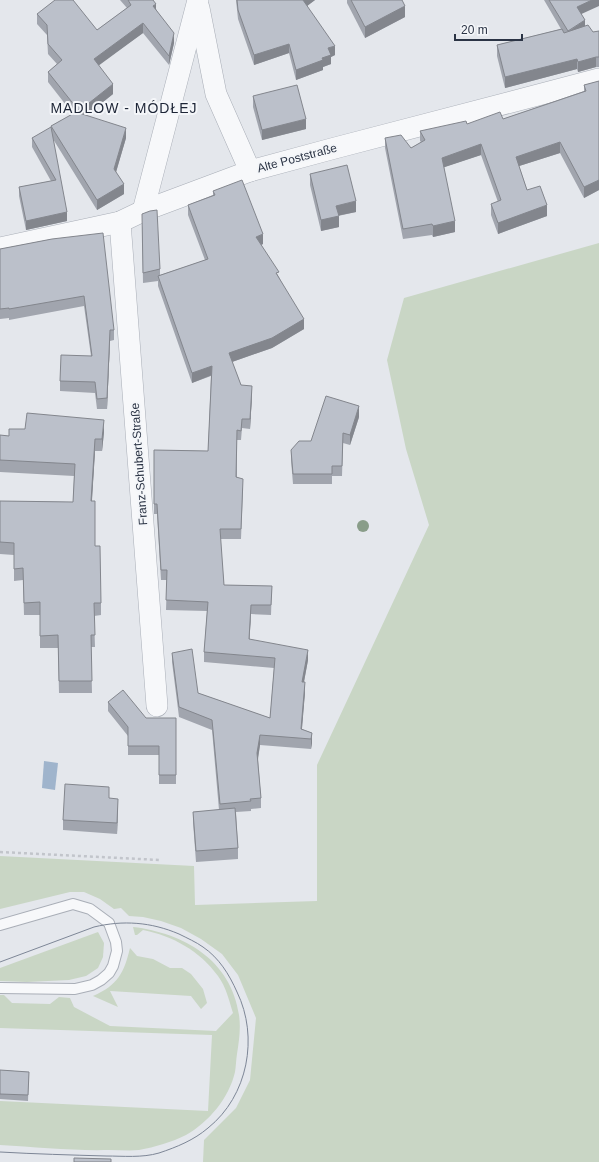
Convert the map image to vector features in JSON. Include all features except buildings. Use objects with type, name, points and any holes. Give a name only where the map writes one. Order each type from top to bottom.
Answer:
[{"type":"street","points":[[198,2],[216,94],[250,171]]},
{"type":"street","points":[[142,211],[198,2]]},
{"type":"street","name":"Alte Poststraße","points":[[0,248],[120,222],[142,211],[250,171],[599,80]]},
{"type":"street","name":"Franz-Schubert-Straße","points":[[120,222],[157,706]]},
{"type":"lane","points":[[0,925],[73,904],[90,909],[108,923],[116,942],[117,951],[113,966],[109,973],[92,985],[75,989],[0,988]]},
{"type":"path","points":[[0,852],[160,860]]},
{"type":"green space","points":[[599,243],[599,1162],[203,1162],[204,1140],[236,1108],[250,1080],[256,1018],[238,975],[222,954],[201,939],[181,928],[161,921],[129,916],[121,908],[114,909],[100,899],[84,892],[70,892],[0,909],[0,856],[194,866],[195,905],[317,901],[317,765],[429,525],[406,449],[387,360],[404,298]]},
{"type":"green space","points":[[133,927],[152,930],[187,943],[202,953],[215,965],[226,979],[234,996],[240,1020],[240,1030],[235,1072],[223,1100],[210,1116],[194,1130],[169,1142],[145,1149],[82,1150],[0,1145],[0,1101],[208,1111],[212,1035],[0,1028],[0,995],[4,995],[12,1003],[50,1004],[59,997],[70,998],[74,1007],[110,1026],[216,1031],[233,1013],[229,998],[221,980],[211,967],[185,946],[165,936],[143,930],[135,935]]},
{"type":"green space","points":[[98,932],[104,943],[103,957],[98,968],[86,976],[69,980],[27,982],[0,981],[0,968]]},
{"type":"green space","points":[[130,948],[137,956],[153,959],[170,968],[182,968],[191,974],[203,989],[207,1003],[201,1009],[191,996],[110,991],[118,1007],[93,996],[102,992],[119,977]]},
{"type":"water","points":[[44,761],[58,763],[55,790],[42,788]]},
{"type":"tram line","points":[[0,962],[94,927],[116,923],[137,923],[168,930],[197,943],[209,951],[223,967],[234,985],[244,1009],[248,1046],[246,1065],[241,1083],[222,1115],[197,1136],[179,1146],[153,1155],[139,1156],[0,1152]]},
{"type":"district","name":"MADLOW - MÓDŁEJ","points":[[124,108]]}]
